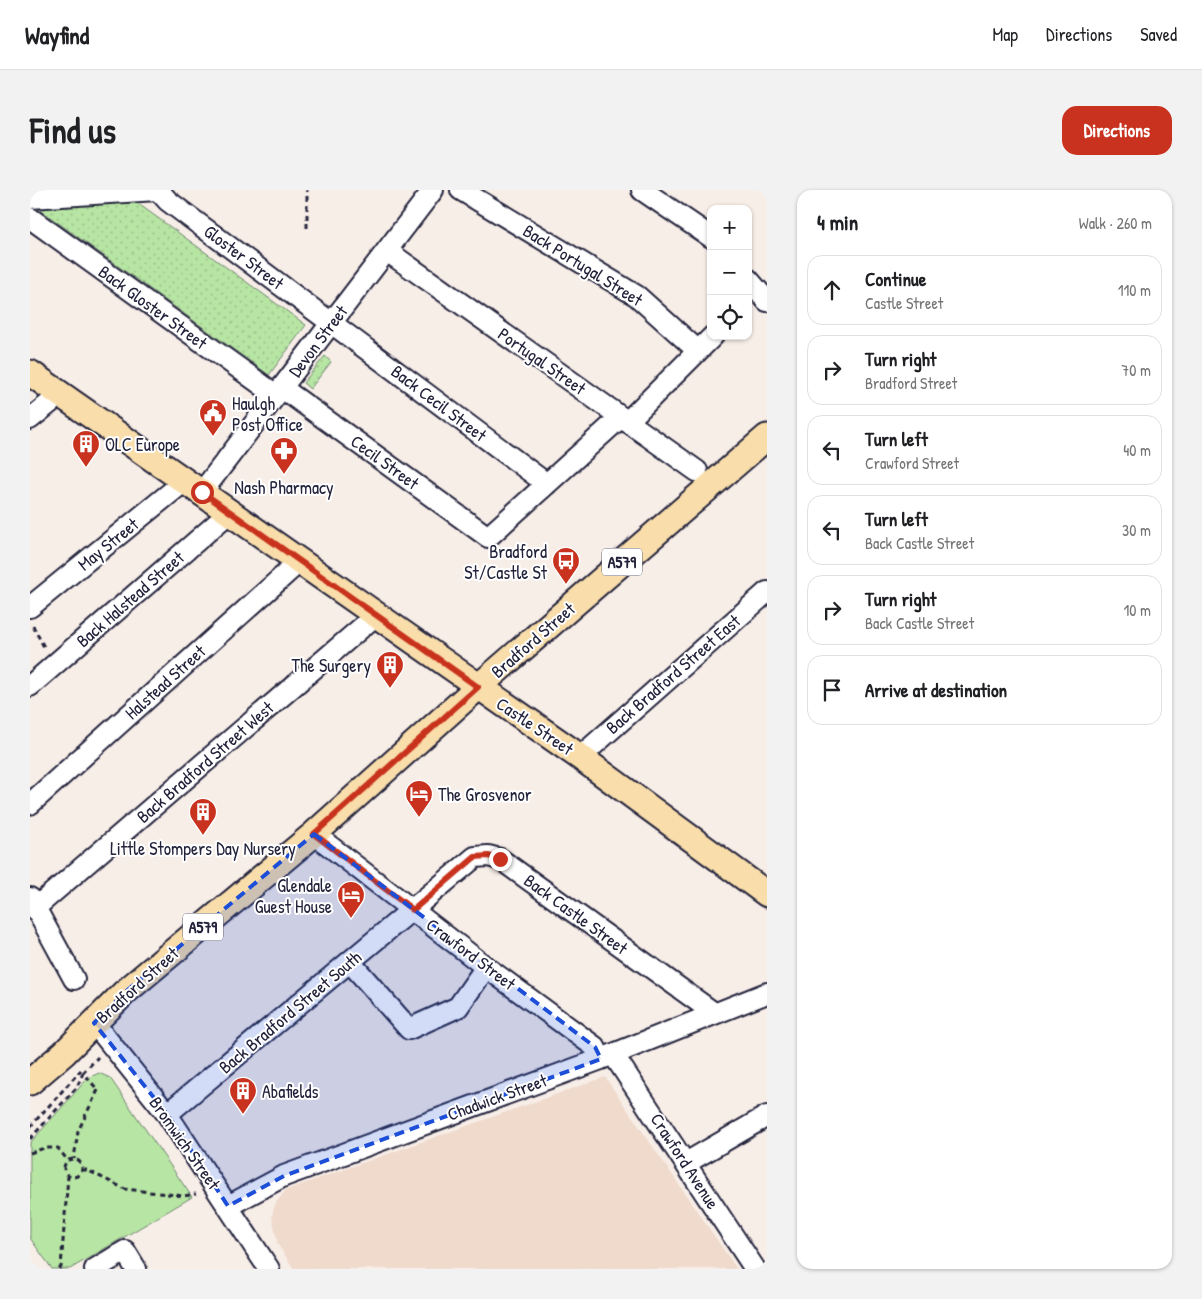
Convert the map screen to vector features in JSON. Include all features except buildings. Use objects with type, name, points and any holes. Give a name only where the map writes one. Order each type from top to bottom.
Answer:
[{"type":"main road","name":"Castle Street","points":[[30,373],[194,486],[375,616],[580,757],[767,894]]},
{"type":"main road","name":"Bradford Street","points":[[30,1082],[101,1031],[125,992],[314,834],[478,687],[767,437]]},
{"type":"street","points":[[30,198],[158,190]]},
{"type":"street","name":"Gloster Street","points":[[158,190],[168,201],[332,323]]},
{"type":"street","name":"Devon Street","points":[[194,486],[279,391],[433,190]]},
{"type":"street","name":"Back Portugal Street","points":[[461,190],[637,296],[696,350]]},
{"type":"street","points":[[647,192],[707,234]]},
{"type":"street","name":"Back Gloster Street","points":[[30,218],[279,391]]},
{"type":"street","name":"Portugal Street","points":[[387,251],[697,471]]},
{"type":"street","points":[[752,287],[759,300]]},
{"type":"street","name":"Back Cecil Street","points":[[332,323],[547,484]]},
{"type":"street","points":[[547,484],[624,419],[708,340]]},
{"type":"street","name":"Cecil Street","points":[[279,391],[488,537],[547,484]]},
{"type":"street","points":[[30,419],[61,394]]},
{"type":"street","name":"May Street","points":[[30,607],[194,486]]},
{"type":"street","name":"Back Halstead Street","points":[[30,686],[230,512]]},
{"type":"street","name":"Halstead Street","points":[[30,804],[300,561]]},
{"type":"street","name":"Back Bradford Street East","points":[[580,757],[767,592]]},
{"type":"street","name":"Back Bradford Street West","points":[[34,915],[375,616]]},
{"type":"street","name":"Crawford Street","points":[[314,834],[486,967],[607,1056]]},
{"type":"street","name":"Back Castle Street","points":[[413,910],[475,857],[488,856],[500,859],[714,1014]]},
{"type":"street","name":"Back Bradford Street South","points":[[167,1114],[413,910]]},
{"type":"street","points":[[34,915],[74,978]]},
{"type":"street","points":[[350,962],[409,1029],[458,1006],[486,967]]},
{"type":"street","name":"Chadwick Street","points":[[223,1199],[607,1056],[767,993]]},
{"type":"street","name":"Bromwich Street","points":[[101,1031],[167,1114],[269,1269]]},
{"type":"street","name":"Crawford Avenue","points":[[607,1056],[686,1163],[755,1269]]},
{"type":"street","points":[[686,1163],[767,1116]]},
{"type":"street","points":[[95,1269],[125,1251],[136,1269]]},
{"type":"path","points":[[307,190],[307,228]]},
{"type":"path","points":[[30,622],[54,665]]},
{"type":"path","points":[[30,1127],[55,1102],[101,1031]]},
{"type":"path","points":[[30,1139],[76,1087],[83,1073],[98,1090],[78,1132],[74,1159]]},
{"type":"path","points":[[30,1153],[44,1148],[58,1148],[68,1161]]},
{"type":"path","points":[[59,1269],[61,1267],[68,1176],[64,1168],[68,1161],[74,1159]]},
{"type":"path","points":[[68,1176],[77,1177],[82,1170],[82,1164],[74,1159]]},
{"type":"path","points":[[82,1170],[87,1170],[125,1189],[223,1199]]},
{"type":"highlighted area","points":[[314,834],[595,1047],[601,1059],[284,1176],[228,1206],[167,1114],[94,1023],[125,992]]},
{"type":"shaded area","points":[[605,1077],[737,1269],[294,1269],[278,1245],[272,1216],[275,1204],[286,1190]]},
{"type":"green space","points":[[133,200],[306,325],[269,375],[39,209]]},
{"type":"green space","points":[[325,356],[331,362],[310,389],[303,383]]},
{"type":"green space","points":[[99,1073],[110,1078],[192,1197],[70,1269],[52,1269],[30,1238],[30,1143],[88,1078]]},
{"type":"place","name":"Haulgh Post Office","points":[[213,437]]},
{"type":"place","name":"OLC Europe","points":[[86,468]]},
{"type":"place","name":"Nash Pharmacy","points":[[284,475]]},
{"type":"place","name":"Bradford St/Castle St","points":[[566,585]]},
{"type":"place","name":"The Surgery","points":[[390,689]]},
{"type":"place","name":"The Grosvenor","points":[[419,818]]},
{"type":"place","name":"Little Stompers Day Nursery","points":[[203,836]]},
{"type":"place","name":"Glendale Guest House","points":[[351,919]]},
{"type":"place","name":"Abafields","points":[[243,1115]]},
{"type":"route","points":[[202,492],[478,687],[314,834],[413,910],[475,857],[488,856],[500,859]]}]
